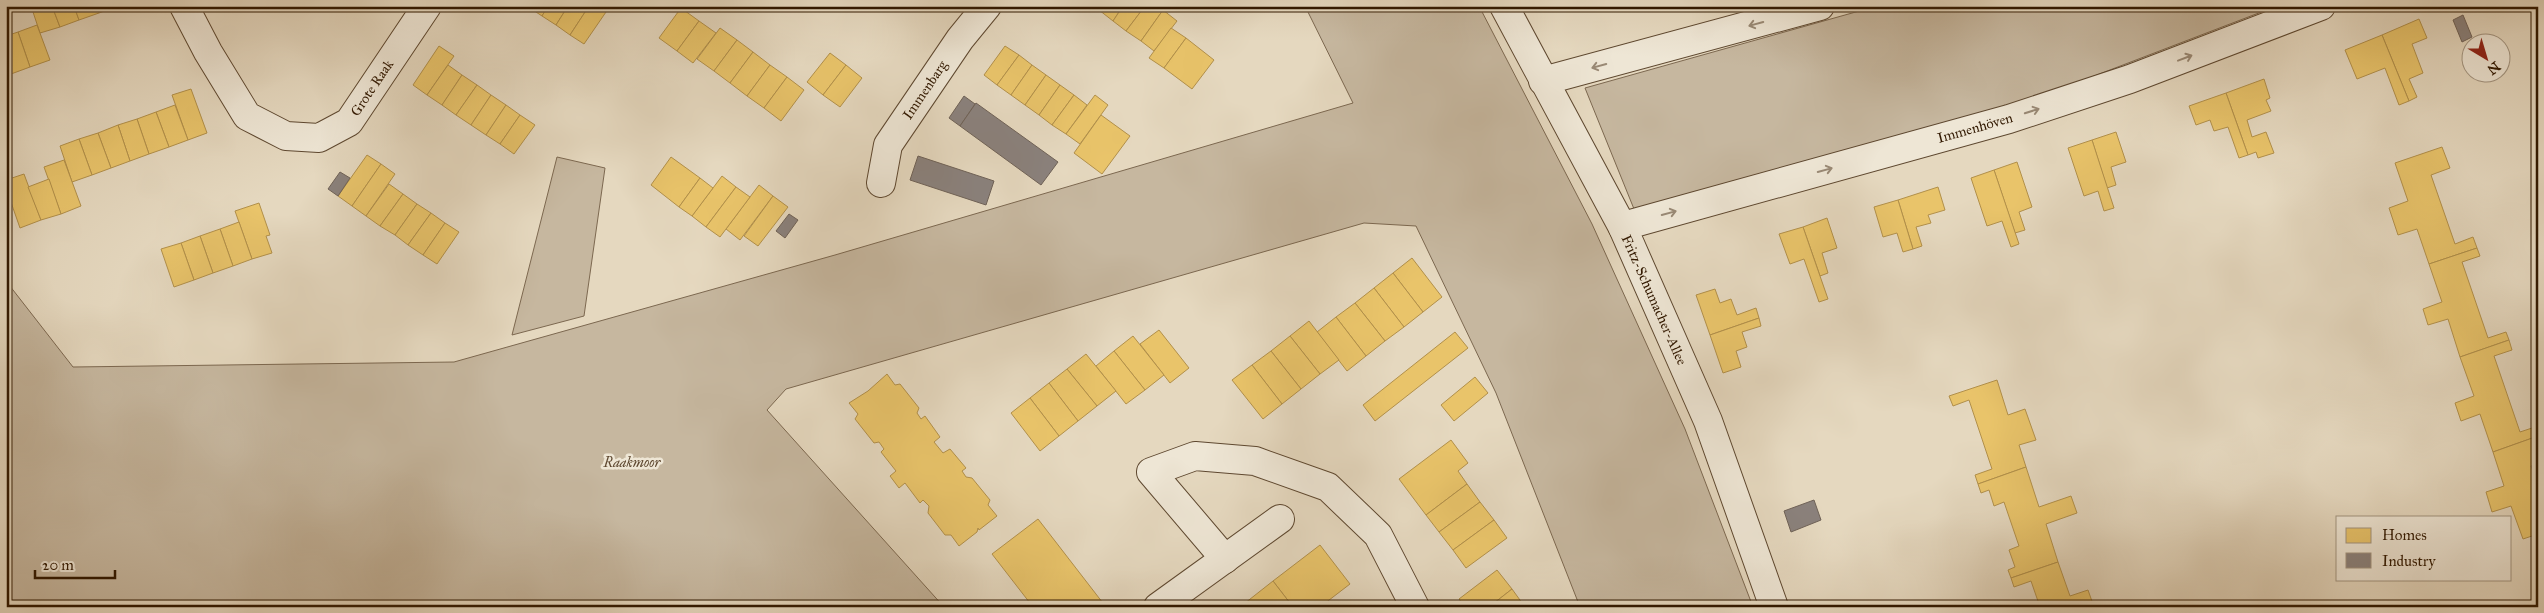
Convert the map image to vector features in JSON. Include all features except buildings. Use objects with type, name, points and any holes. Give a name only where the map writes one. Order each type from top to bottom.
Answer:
[{"type":"street","name":"Grote Raak","points":[[184,6],[208,52],[247,116],[286,136],[319,138],[349,122],[427,6]]},
{"type":"street","name":"Immenbarg","points":[[881,183],[888,145],[960,39],[987,6]]},
{"type":"street","name":"Fritz-Schumacher-Allee","points":[[1504,6],[1623,228],[1708,421],[1774,607]]},
{"type":"street","points":[[1543,80],[1820,6]]},
{"type":"street","name":"Immenhöven","points":[[1623,228],[1627,224],[2009,119],[2130,79],[2321,6]]},
{"type":"street","points":[[1225,559],[1151,472],[1195,456],[1255,461],[1328,487],[1378,535],[1415,607]]},
{"type":"street","points":[[1158,607],[1280,518]]},
{"type":"green space","name":"Raakmoor","points":[[1305,6],[1479,6],[1592,224],[1685,429],[1753,607],[1580,607],[1496,393],[1416,226],[1364,223],[786,389],[767,410],[944,607],[6,607],[6,281],[73,367],[454,362],[835,255],[1353,103]]},
{"type":"green space","points":[[1877,6],[2277,6],[2008,109],[1634,209],[1585,88]]},
{"type":"green space","points":[[557,157],[605,168],[584,316],[512,335]]}]
